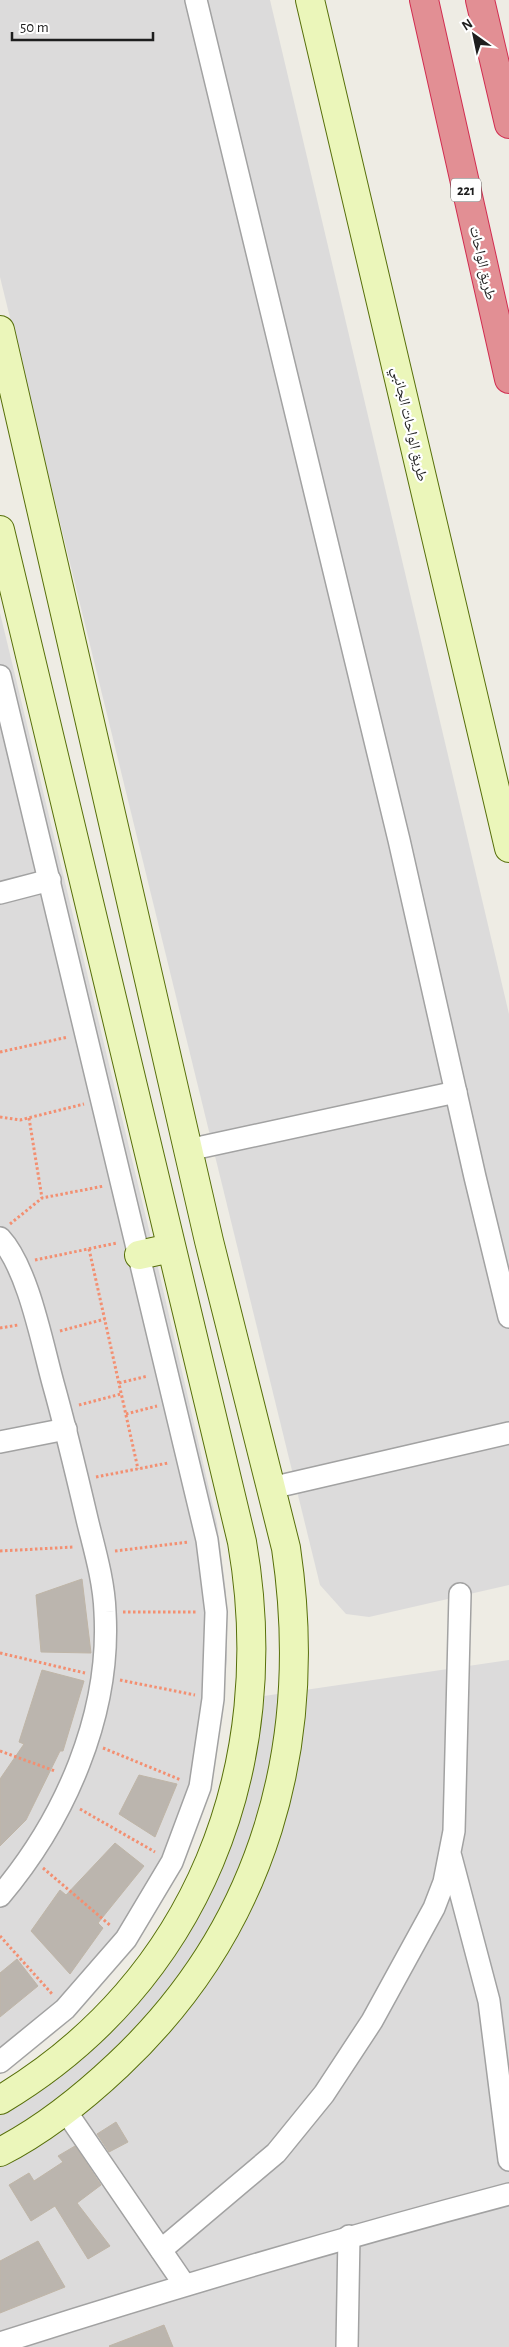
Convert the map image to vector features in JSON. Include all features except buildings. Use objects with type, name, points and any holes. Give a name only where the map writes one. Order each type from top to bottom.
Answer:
[{"type":"highway","name":"طريق الواحات","points":[[424,0],[509,379]]},
{"type":"highway","points":[[480,0],[509,124]]},
{"type":"street","points":[[196,0],[397,831],[509,1317]]},
{"type":"street","name":"طريق الواحات الجانبي","points":[[310,0],[509,848]]},
{"type":"street","points":[[0,330],[188,1150],[286,1548],[292,1590],[295,1672],[287,1751],[270,1824],[257,1860],[226,1928],[183,1993],[132,2051],[97,2085],[64,2110],[0,2152]]},
{"type":"street","points":[[0,530],[242,1542],[248,1576],[253,1669],[244,1747],[237,1782],[214,1851],[200,1884],[164,1947],[120,2005],[94,2031],[38,2078],[0,2100]]},
{"type":"street","points":[[0,676],[207,1540],[216,1612],[212,1699],[200,1787],[172,1862],[126,1940],[65,2009],[0,2062]]},
{"type":"street","points":[[0,893],[50,880]]},
{"type":"street","points":[[188,1150],[456,1092]]},
{"type":"street","points":[[0,1896],[32,1858],[56,1818],[74,1778],[94,1718],[101,1676],[105,1612],[94,1550],[63,1419],[40,1336],[17,1264],[4,1232]]},
{"type":"street","points":[[137,1247],[171,1248]]},
{"type":"street","points":[[0,1442],[63,1419]]},
{"type":"street","points":[[271,1488],[509,1433]]},
{"type":"street","points":[[161,2250],[276,2153],[324,2094],[372,2021],[434,1908],[450,1855],[454,1831],[460,1594]]},
{"type":"street","points":[[450,1855],[489,2001],[509,2160]]},
{"type":"street","points":[[64,2110],[184,2284]]},
{"type":"street","points":[[0,2343],[184,2284],[349,2236],[509,2194]]},
{"type":"street","points":[[347,2347],[349,2236]]},
{"type":"path","points":[[0,1052],[86,1033]]},
{"type":"path","points":[[0,1117],[20,1120],[102,1100]]},
{"type":"path","points":[[29,1118],[42,1198]]},
{"type":"path","points":[[4,1232],[42,1198],[121,1182]]},
{"type":"path","points":[[17,1264],[89,1249],[137,1247]]},
{"type":"path","points":[[89,1249],[138,1469]]},
{"type":"path","points":[[40,1336],[105,1320]]},
{"type":"path","points":[[119,1383],[167,1372]]},
{"type":"path","points":[[63,1419],[122,1394]]},
{"type":"path","points":[[126,1414],[174,1402]]},
{"type":"path","points":[[78,1480],[188,1460]]},
{"type":"path","points":[[0,1551],[94,1550],[207,1540]]},
{"type":"path","points":[[105,1612],[216,1612]]},
{"type":"path","points":[[0,1653],[212,1699]]},
{"type":"path","points":[[86,1742],[200,1787]]},
{"type":"path","points":[[0,1751],[74,1778]]},
{"type":"path","points":[[64,1800],[172,1862]]},
{"type":"path","points":[[32,1858],[126,1940]]},
{"type":"path","points":[[0,1936],[65,2009]]},
{"type":"shaded area","points":[[0,0],[270,0],[509,1014],[509,1585],[369,1617],[346,1614],[320,1585],[0,277]]},
{"type":"shaded area","points":[[0,613],[156,1259],[217,1523],[226,1592],[227,1660],[222,1700],[172,1861],[73,1994],[0,2054]]},
{"type":"shaded area","points":[[509,1660],[509,2347],[0,2347],[0,2104],[114,2018],[250,1775],[264,1696]]}]
